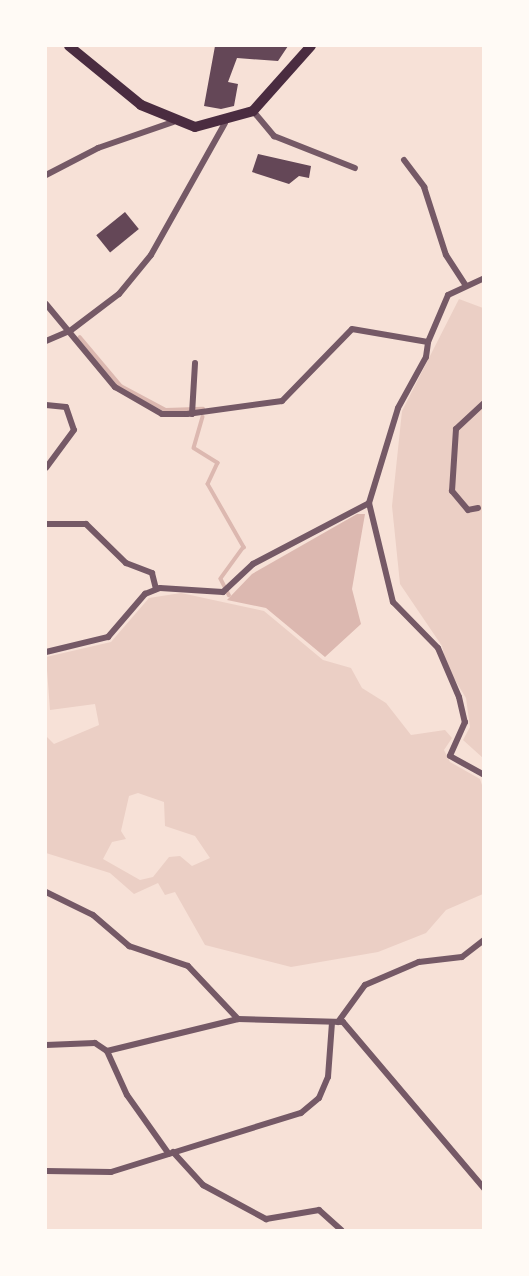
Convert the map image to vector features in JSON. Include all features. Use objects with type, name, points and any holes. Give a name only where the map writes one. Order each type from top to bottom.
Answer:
[{"type":"main road","points":[[69,46],[141,106],[173,122],[195,128],[225,123],[253,111],[311,46]]},
{"type":"street","points":[[253,111],[274,136],[355,168]]},
{"type":"street","points":[[46,175],[98,148],[173,122]]},
{"type":"street","points":[[46,341],[70,331],[119,294],[151,255],[225,123]]},
{"type":"street","points":[[404,160],[424,187],[446,255],[465,284]]},
{"type":"street","points":[[484,278],[465,284],[442,304],[428,342],[426,358],[398,408],[369,503],[393,603],[438,648],[459,697],[465,722],[450,756],[484,775]]},
{"type":"street","points":[[46,304],[115,387],[162,414],[282,401],[352,328],[428,342]]},
{"type":"street","points":[[192,410],[195,363]]},
{"type":"street","points":[[478,508],[468,510],[452,491],[456,429],[484,403]]},
{"type":"street","points":[[46,405],[66,407],[74,429],[46,468]]},
{"type":"street","points":[[46,652],[108,637],[156,589],[226,589],[253,564],[369,503]]},
{"type":"street","points":[[46,524],[86,524],[125,563],[152,573],[156,589]]},
{"type":"street","points":[[46,892],[93,915],[129,946],[188,966],[238,1019]]},
{"type":"street","points":[[46,1171],[89,1175],[301,1113],[319,1098],[328,1077],[335,1022],[365,985],[419,962],[462,957],[484,940]]},
{"type":"street","points":[[107,1051],[238,1019],[335,1022],[354,1028],[484,1188]]},
{"type":"street","points":[[46,1045],[95,1043],[107,1051],[127,1095],[171,1153],[203,1185],[266,1219],[319,1210],[341,1230]]},
{"type":"shaded area","points":[[459,299],[483,308],[483,758],[463,740],[470,727],[466,698],[447,667],[442,646],[400,584],[392,506],[402,411]]},
{"type":"shaded area","points":[[357,514],[365,514],[352,589],[361,624],[325,657],[266,608],[227,600],[252,574]]},
{"type":"shaded area","points":[[181,593],[264,611],[323,660],[351,668],[362,688],[386,703],[411,735],[445,730],[452,738],[444,750],[450,762],[480,779],[483,788],[483,894],[446,910],[426,933],[378,952],[291,967],[205,945],[175,892],[165,895],[158,883],[134,894],[110,873],[46,853],[46,736],[54,744],[99,725],[95,704],[50,710],[46,657],[111,642],[149,598]],"holes":[[[138,793],[164,802],[165,826],[195,836],[210,858],[192,866],[180,856],[169,857],[153,877],[140,880],[103,859],[112,842],[126,839],[121,831],[129,796]]]},
{"type":"building","points":[[215,46],[288,46],[278,61],[237,58],[228,82],[238,84],[234,106],[221,109],[204,106]]},
{"type":"building","points":[[258,154],[311,166],[309,178],[299,176],[289,184],[252,172]]},
{"type":"building","points":[[125,212],[139,229],[110,252],[96,235]]},
{"type":"waterway","points":[[80,337],[121,386],[166,410],[203,409]]},
{"type":"waterway","points":[[203,417],[194,448],[218,463],[208,484],[244,547],[221,579],[229,595]]}]
